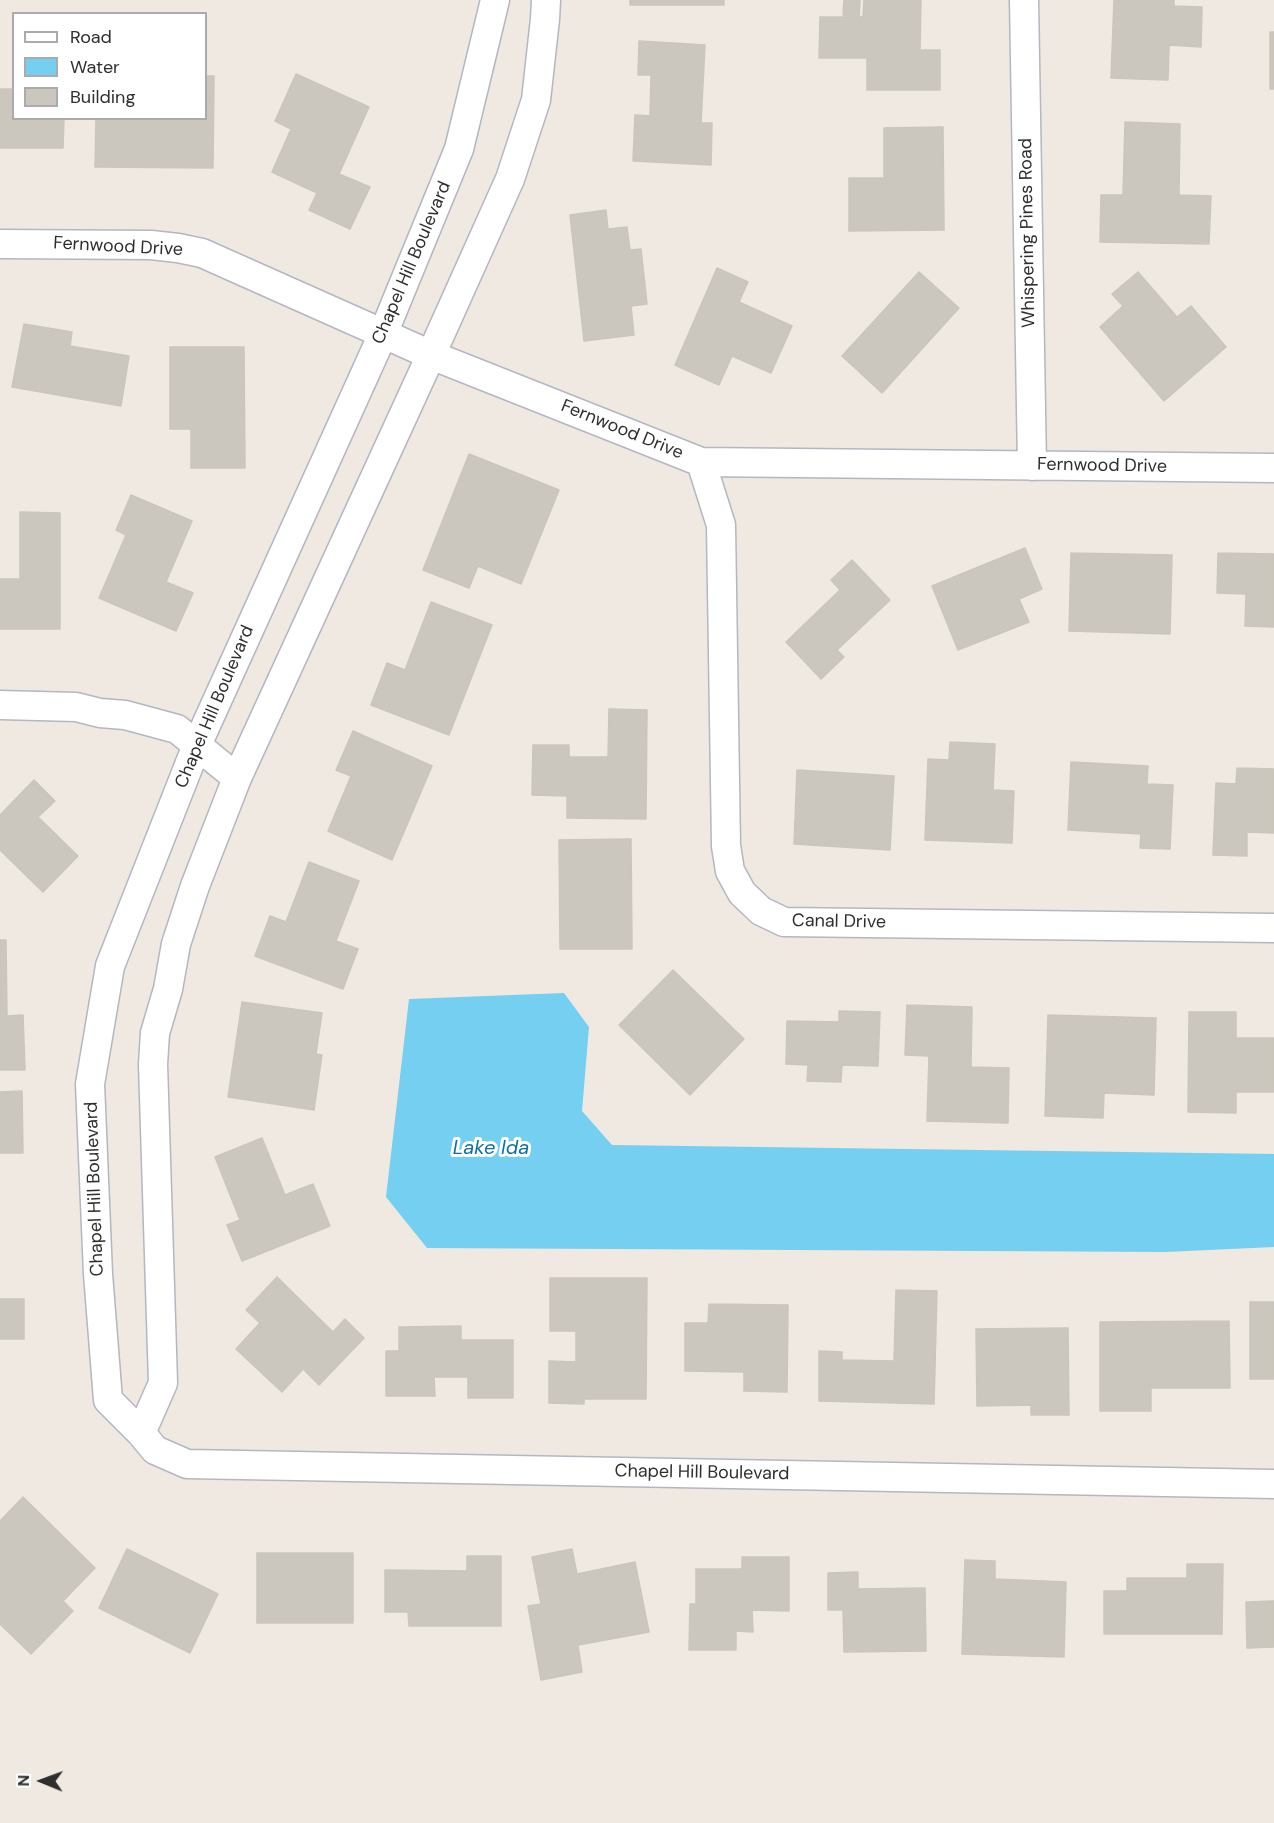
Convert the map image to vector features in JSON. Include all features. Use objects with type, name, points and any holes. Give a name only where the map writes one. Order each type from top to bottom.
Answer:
[{"type":"street","name":"Chapel Hill Boulevard","points":[[495,0],[459,149],[383,333],[197,745],[110,966],[90,1084],[98,1274],[108,1400],[155,1450],[187,1464],[1274,1484]]},
{"type":"street","points":[[141,1433],[163,1383],[153,1064],[155,1033],[168,989],[176,944],[195,886],[237,778],[510,179],[536,100],[546,0]]},
{"type":"street","name":"Whispering Pines Road","points":[[1024,0],[1032,466]]},
{"type":"street","name":"Fernwood Drive","points":[[0,244],[151,245],[202,253],[431,355],[701,462],[1274,468]]},
{"type":"street","name":"Canal Drive","points":[[701,462],[721,525],[726,846],[730,871],[742,893],[761,911],[784,922],[1274,928]]},
{"type":"street","points":[[0,705],[59,706],[125,714],[177,729],[237,778]]},
{"type":"water","name":"Lake Ida","points":[[564,993],[589,1027],[582,1111],[612,1145],[1274,1154],[1274,1247],[1165,1252],[427,1248],[386,1197],[409,999]]},
{"type":"building","points":[[630,0],[724,0],[724,5],[630,5]]},
{"type":"building","points":[[844,0],[860,0],[859,17],[843,15]]},
{"type":"building","points":[[864,0],[921,0],[920,50],[940,50],[940,90],[867,90],[867,58],[819,58],[820,17],[863,17]]},
{"type":"building","points":[[1114,0],[1174,0],[1174,6],[1202,7],[1201,47],[1169,45],[1168,80],[1111,78]]},
{"type":"building","points":[[1270,32],[1274,32],[1274,89],[1270,89]]},
{"type":"building","points":[[639,41],[705,45],[701,123],[712,123],[711,165],[633,161],[635,115],[650,116],[651,75],[638,75]]},
{"type":"building","points":[[296,74],[369,107],[339,174],[370,187],[350,229],[309,210],[317,193],[272,172],[291,129],[275,121]]},
{"type":"building","points":[[207,76],[214,76],[213,168],[95,167],[96,120],[207,120]]},
{"type":"building","points":[[0,89],[12,89],[12,120],[64,120],[63,148],[0,148]]},
{"type":"building","points":[[1125,122],[1180,124],[1179,195],[1211,196],[1209,244],[1100,242],[1101,195],[1123,195]]},
{"type":"building","points":[[943,127],[944,230],[849,231],[849,178],[884,178],[884,128]]},
{"type":"building","points":[[606,210],[608,229],[627,227],[630,250],[641,249],[647,304],[631,306],[634,335],[584,341],[570,215]]},
{"type":"building","points":[[717,268],[748,282],[739,302],[792,326],[771,373],[732,356],[719,385],[675,365]]},
{"type":"building","points":[[919,272],[959,308],[882,393],[842,356]]},
{"type":"building","points":[[1138,272],[1177,317],[1191,306],[1226,347],[1164,401],[1100,327],[1123,306],[1112,294]]},
{"type":"building","points":[[24,324],[72,332],[70,346],[129,356],[121,406],[12,387]]},
{"type":"building","points":[[170,347],[244,347],[245,468],[191,468],[191,429],[170,429]]},
{"type":"building","points":[[469,454],[559,490],[521,584],[478,566],[469,588],[423,570]]},
{"type":"building","points":[[131,495],[192,521],[166,582],[193,593],[176,631],[99,598],[126,535],[116,530]]},
{"type":"building","points":[[20,512],[60,513],[60,629],[0,629],[0,579],[20,579]]},
{"type":"building","points":[[1025,548],[1042,589],[1019,599],[1029,622],[958,650],[932,586]]},
{"type":"building","points":[[1071,553],[1172,555],[1170,634],[1069,631]]},
{"type":"building","points":[[1218,553],[1274,554],[1274,627],[1245,626],[1246,594],[1217,593]]},
{"type":"building","points":[[852,560],[890,600],[837,650],[844,657],[821,679],[786,642],[840,590],[831,580]]},
{"type":"building","points":[[431,602],[492,625],[449,735],[371,705],[387,663],[405,670]]},
{"type":"building","points":[[609,709],[647,710],[646,819],[567,818],[567,796],[532,795],[533,745],[569,745],[569,757],[608,757]]},
{"type":"building","points":[[353,731],[432,766],[392,860],[328,831],[351,776],[336,770]]},
{"type":"building","points":[[950,742],[995,744],[993,790],[1014,791],[1012,843],[925,840],[928,759],[949,760]]},
{"type":"building","points":[[1071,762],[1148,766],[1147,784],[1173,785],[1170,849],[1140,848],[1141,834],[1068,830]]},
{"type":"building","points":[[1237,768],[1274,769],[1274,833],[1247,832],[1247,856],[1213,855],[1216,783],[1236,784]]},
{"type":"building","points":[[797,770],[894,776],[890,850],[794,844]]},
{"type":"building","points":[[34,780],[55,801],[38,817],[78,856],[43,892],[0,850],[0,815]]},
{"type":"building","points":[[631,839],[632,949],[560,949],[559,840]]},
{"type":"building","points":[[309,862],[359,881],[336,941],[358,949],[343,989],[255,956],[270,916],[286,922]]},
{"type":"building","points":[[0,940],[6,940],[7,1016],[23,1015],[25,1070],[0,1070]]},
{"type":"building","points":[[673,970],[744,1039],[690,1095],[619,1025]]},
{"type":"building","points":[[242,1002],[322,1013],[316,1054],[322,1055],[314,1110],[228,1097]]},
{"type":"building","points":[[907,1005],[972,1007],[971,1067],[1009,1068],[1008,1123],[927,1121],[929,1056],[905,1055]]},
{"type":"building","points":[[839,1011],[880,1012],[878,1066],[842,1065],[841,1082],[807,1081],[808,1065],[786,1064],[787,1021],[839,1022]]},
{"type":"building","points":[[1189,1012],[1236,1012],[1236,1038],[1274,1038],[1274,1092],[1236,1092],[1236,1113],[1188,1112]]},
{"type":"building","points":[[1048,1015],[1156,1018],[1154,1095],[1104,1093],[1103,1118],[1045,1116]]},
{"type":"building","points":[[22,1091],[23,1153],[0,1153],[0,1092]]},
{"type":"building","points":[[262,1138],[285,1195],[313,1184],[330,1226],[242,1261],[227,1225],[240,1220],[215,1157]]},
{"type":"building","points":[[277,1277],[333,1332],[345,1319],[364,1338],[319,1385],[303,1369],[282,1392],[236,1349],[260,1323],[246,1310]]},
{"type":"building","points":[[550,1278],[647,1278],[646,1399],[584,1399],[584,1404],[549,1403],[549,1361],[576,1362],[576,1331],[550,1331]]},
{"type":"building","points":[[896,1290],[937,1291],[934,1404],[819,1401],[819,1351],[842,1352],[842,1360],[894,1361]]},
{"type":"building","points":[[0,1299],[24,1299],[24,1339],[0,1339]]},
{"type":"building","points":[[1250,1302],[1274,1302],[1274,1379],[1250,1379]]},
{"type":"building","points":[[709,1304],[788,1305],[787,1392],[744,1391],[744,1372],[685,1371],[685,1323],[708,1323]]},
{"type":"building","points":[[1229,1321],[1230,1388],[1151,1388],[1151,1411],[1100,1411],[1100,1322]]},
{"type":"building","points":[[461,1326],[461,1340],[513,1340],[513,1398],[468,1398],[468,1377],[434,1377],[435,1396],[386,1396],[386,1351],[399,1351],[399,1327]]},
{"type":"building","points":[[1068,1328],[1069,1415],[1031,1415],[1031,1405],[977,1406],[976,1329]]},
{"type":"building","points":[[23,1497],[95,1568],[63,1601],[73,1611],[31,1654],[0,1624],[0,1521]]},
{"type":"building","points":[[127,1549],[218,1594],[190,1653],[99,1608]]},
{"type":"building","points":[[572,1549],[577,1574],[635,1562],[649,1632],[578,1645],[582,1672],[541,1680],[528,1606],[541,1604],[532,1557]]},
{"type":"building","points":[[257,1553],[353,1553],[353,1623],[257,1623]]},
{"type":"building","points":[[467,1556],[501,1556],[501,1626],[409,1626],[408,1612],[385,1612],[385,1570],[467,1571]]},
{"type":"building","points":[[742,1557],[789,1557],[789,1611],[752,1610],[753,1632],[736,1631],[736,1650],[689,1650],[690,1604],[696,1604],[696,1569],[742,1569]]},
{"type":"building","points":[[965,1560],[995,1561],[995,1579],[1066,1582],[1064,1657],[962,1654]]},
{"type":"building","points":[[1187,1564],[1223,1564],[1222,1634],[1104,1634],[1104,1591],[1127,1591],[1127,1578],[1187,1578]]},
{"type":"building","points":[[858,1572],[858,1589],[925,1588],[926,1651],[844,1652],[843,1610],[828,1610],[828,1573]]},
{"type":"building","points":[[1274,1601],[1274,1647],[1247,1648],[1246,1602]]}]
